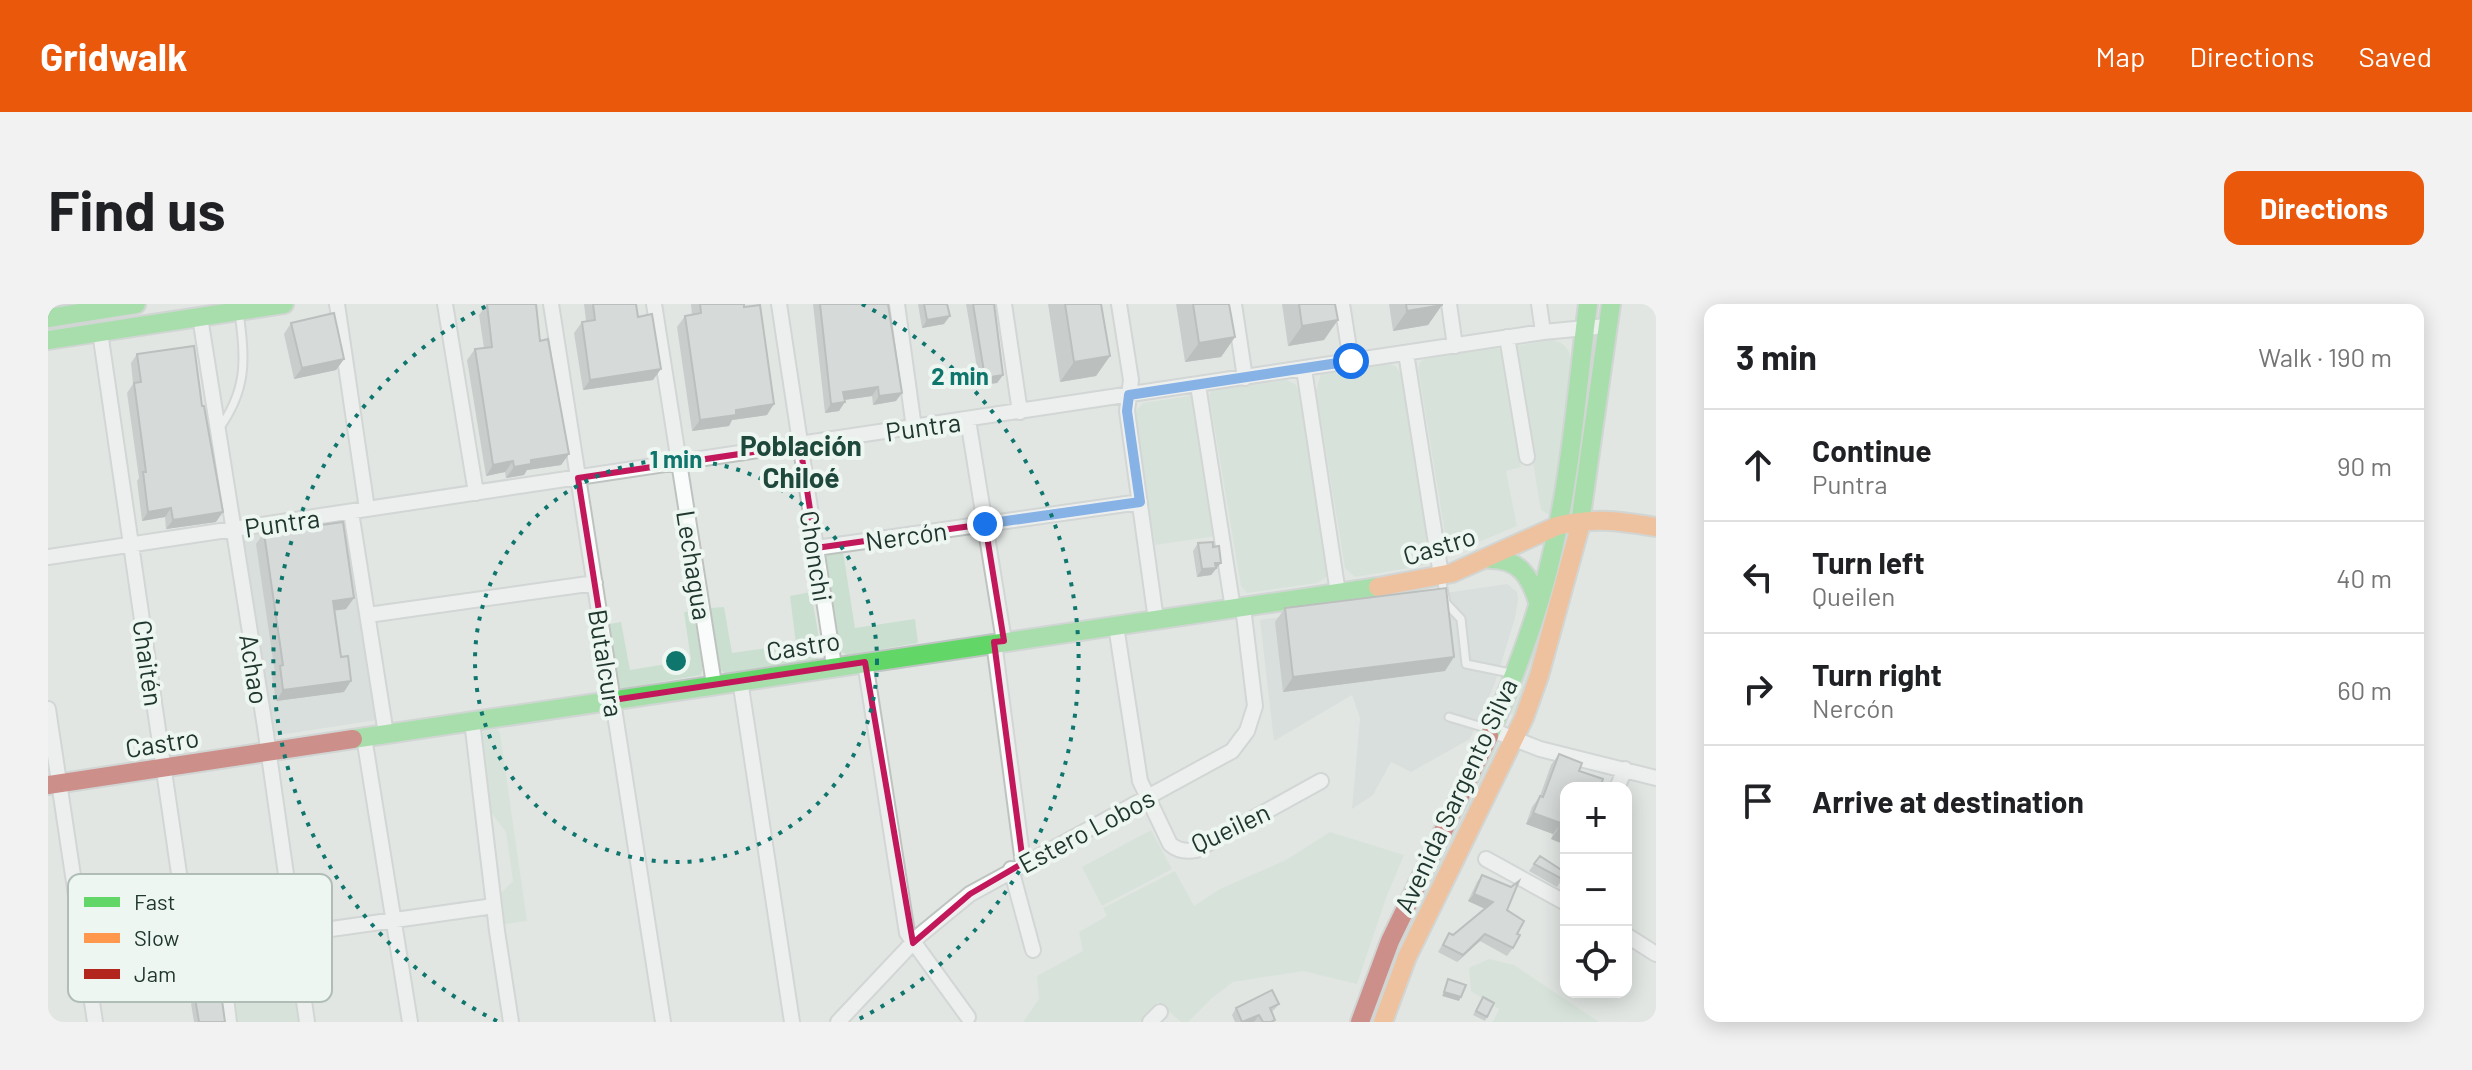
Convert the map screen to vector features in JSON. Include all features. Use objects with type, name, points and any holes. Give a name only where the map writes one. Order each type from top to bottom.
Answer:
[{"type":"street","points":[[48,318],[136,304]]},
{"type":"street","points":[[48,340],[284,304]]},
{"type":"street","points":[[337,304],[367,509]]},
{"type":"street","points":[[445,304],[476,493]]},
{"type":"street","name":"Butalcura","points":[[551,304],[663,1022]]},
{"type":"street","name":"Lechagua","points":[[654,304],[714,684]]},
{"type":"street","name":"Chonchi","points":[[779,304],[834,666]]},
{"type":"street","points":[[897,304],[914,428]]},
{"type":"street","points":[[1004,304],[1020,412]]},
{"type":"street","points":[[1119,304],[1131,380],[1127,411],[1156,620]]},
{"type":"street","points":[[1234,304],[1245,378]]},
{"type":"street","points":[[1342,304],[1351,361]]},
{"type":"street","points":[[1449,304],[1455,346]]},
{"type":"street","points":[[1539,304],[1543,332]]},
{"type":"street","name":"Avenida Sargento Silva","points":[[1360,1022],[1388,944],[1492,730],[1515,674],[1538,602],[1557,526],[1588,304]]},
{"type":"street","name":"Avenida Sargento Silva","points":[[1383,1022],[1407,957],[1514,740],[1539,676],[1573,562],[1581,521],[1611,304]]},
{"type":"street","name":"Achao","points":[[200,317],[285,874]]},
{"type":"street","name":"Puntra","points":[[48,557],[1507,337],[1607,326]]},
{"type":"street","name":"Chaitén","points":[[100,332],[179,874]]},
{"type":"street","points":[[1507,337],[1527,457]]},
{"type":"street","points":[[1406,353],[1441,575]]},
{"type":"street","points":[[1304,369],[1338,593]]},
{"type":"street","name":"Estero Lobos","points":[[838,1022],[913,943],[970,894],[1222,758],[1241,741],[1252,723],[1255,696],[1198,385]]},
{"type":"street","points":[[968,420],[999,641],[1017,866],[1033,950]]},
{"type":"street","name":"Nercón","points":[[816,548],[1140,502]]},
{"type":"street","points":[[351,512],[386,734]]},
{"type":"street","name":"Castro","points":[[54,784],[999,641],[1338,593],[1441,575],[1557,526],[1581,521],[1602,519],[1656,527]]},
{"type":"street","points":[[1483,559],[1501,558],[1520,565],[1529,576],[1538,602]]},
{"type":"street","points":[[368,615],[595,583]]},
{"type":"street","name":"Queilen","points":[[1116,626],[1140,781],[1146,799],[1175,849],[1189,852],[1321,781]]},
{"type":"street","points":[[865,662],[907,933],[968,1017]]},
{"type":"street","points":[[740,680],[792,1022]]},
{"type":"street","points":[[48,709],[54,784],[70,874]]},
{"type":"street","points":[[472,721],[511,1022]]},
{"type":"street","points":[[1492,730],[1540,749],[1656,778]]},
{"type":"street","points":[[364,737],[410,1022]]},
{"type":"street","points":[[1620,782],[1625,769]]},
{"type":"street","points":[[1486,859],[1560,900]]},
{"type":"street","points":[[332,929],[494,906]]},
{"type":"street","points":[[1632,939],[1656,954]]},
{"type":"street","points":[[92,1002],[95,1022]]},
{"type":"street","points":[[226,1002],[229,1022]]},
{"type":"street","name":"Achao","points":[[304,1002],[307,1022]]},
{"type":"lane","points":[[217,432],[233,407],[242,379],[244,364],[238,311]]},
{"type":"lane","points":[[1441,575],[1446,603],[1461,619],[1466,664],[1515,674]]},
{"type":"lane","points":[[1449,717],[1492,730]]},
{"type":"highlighted area","points":[[800,445],[816,548],[985,524],[1004,641],[994,642],[1023,863],[970,894],[913,943],[865,662],[613,700],[578,478]]},
{"type":"shaded area","points":[[346,518],[377,720],[272,736],[241,534]]},
{"type":"shaded area","points":[[1507,584],[1517,592],[1515,618],[1495,683],[1470,739],[1411,772],[1391,762],[1373,795],[1352,809],[1360,718],[1352,695],[1274,741],[1260,620]]},
{"type":"green space","points":[[1551,339],[1567,348],[1571,366],[1555,507],[1549,515],[1541,510],[1514,350],[1518,346]]},
{"type":"green space","points":[[1496,348],[1503,354],[1521,467],[1506,471],[1517,526],[1450,554],[1418,368],[1424,359]]},
{"type":"green space","points":[[1389,364],[1396,366],[1403,379],[1429,557],[1422,566],[1355,577],[1345,568],[1316,391],[1321,374]]},
{"type":"green space","points":[[1286,380],[1298,389],[1328,576],[1317,583],[1247,593],[1241,586],[1209,395],[1212,391]]},
{"type":"green space","points":[[1193,396],[1216,536],[1155,545],[1135,412],[1143,403]]},
{"type":"green space","points":[[1566,531],[1571,533],[1569,543],[1531,672],[1516,714],[1511,715],[1511,706]]},
{"type":"green space","points":[[838,550],[843,552],[855,628],[915,619],[918,643],[847,655],[840,651],[825,556]]},
{"type":"green space","points":[[811,592],[820,644],[818,659],[725,673],[720,670],[710,608],[724,607],[732,653],[796,644],[790,596]]},
{"type":"green space","points":[[693,611],[703,667],[701,675],[616,687],[604,625],[621,622],[630,670],[691,660],[684,612]]},
{"type":"green space","points":[[497,729],[527,921],[505,924],[501,893],[513,881],[506,832],[490,811],[481,735],[484,731]]},
{"type":"green space","points":[[1497,742],[1503,748],[1376,1022],[1368,1022],[1392,954]]},
{"type":"green space","points":[[1151,830],[1172,869],[1102,906],[1082,867]]},
{"type":"green space","points":[[1330,832],[1404,855],[1357,984],[1303,971],[1233,982],[1188,1022],[1181,1022],[1158,1002],[1140,1022],[1023,1022],[1039,999],[1037,976],[1083,951],[1079,932],[1107,916],[1103,908],[1175,871],[1194,906],[1220,889],[1286,860]]},
{"type":"green space","points":[[1489,959],[1514,965],[1599,1022],[1493,1022],[1499,1009],[1471,991],[1469,968]]},
{"type":"green space","points":[[234,1002],[297,1002],[300,1022],[236,1022]]},
{"type":"building","points":[[487,304],[536,304],[540,341],[548,339],[569,454],[531,460],[531,464],[514,467],[513,461],[493,465],[475,349],[492,347]]},
{"type":"building","points":[[593,304],[636,304],[638,317],[652,314],[661,369],[590,380],[582,322],[595,320]]},
{"type":"building","points":[[700,304],[760,305],[774,404],[736,410],[736,415],[700,420],[685,316],[701,313]]},
{"type":"building","points":[[820,304],[888,304],[902,393],[879,396],[878,387],[843,392],[845,402],[831,404]]},
{"type":"building","points":[[924,304],[947,304],[950,316],[927,320]]},
{"type":"building","points":[[973,304],[994,304],[1003,375],[985,378]]},
{"type":"building","points":[[1065,304],[1101,304],[1110,356],[1074,362]]},
{"type":"building","points":[[1193,304],[1229,304],[1235,337],[1199,343]]},
{"type":"building","points":[[1299,304],[1335,304],[1338,320],[1302,326]]},
{"type":"building","points":[[1406,304],[1442,304],[1442,305],[1407,311]]},
{"type":"building","points":[[334,313],[344,359],[302,368],[291,323]]},
{"type":"building","points":[[194,346],[202,406],[223,512],[173,520],[171,508],[148,512],[134,383],[141,382],[137,354]]},
{"type":"building","points":[[343,522],[354,598],[333,601],[341,657],[348,656],[351,681],[283,690],[280,666],[283,665],[264,533]]},
{"type":"building","points":[[1213,542],[1213,547],[1219,546],[1221,563],[1215,563],[1216,568],[1202,569],[1198,543]]},
{"type":"building","points":[[1446,588],[1454,657],[1293,677],[1285,608]]},
{"type":"building","points":[[1559,754],[1582,763],[1579,771],[1603,779],[1602,782],[1560,782],[1560,823],[1533,813],[1540,796],[1543,797]]},
{"type":"building","points":[[1540,856],[1560,869],[1560,878],[1534,864]]},
{"type":"building","points":[[1482,875],[1511,887],[1519,881],[1507,910],[1524,921],[1513,948],[1485,934],[1463,955],[1443,945],[1449,933],[1453,935],[1493,902],[1474,894]]},
{"type":"building","points":[[1448,979],[1466,985],[1461,997],[1444,992]]},
{"type":"building","points":[[1272,990],[1279,1004],[1270,1008],[1275,1020],[1263,1022],[1259,1015],[1242,1022],[1236,1008]]},
{"type":"building","points":[[1483,997],[1494,1003],[1487,1017],[1476,1011]]},
{"type":"building","points":[[196,1002],[222,1002],[225,1022],[199,1022]]},
{"type":"traffic: fast","points":[[48,318],[136,304]]},
{"type":"traffic: fast","points":[[48,340],[284,304]]},
{"type":"traffic: fast","points":[[1489,736],[1524,648],[1551,558],[1569,463],[1588,304]]},
{"type":"traffic: fast","points":[[1579,530],[1611,304]]},
{"type":"traffic: fast","points":[[1490,559],[1509,562],[1522,571],[1538,602]]},
{"type":"traffic: fast","points":[[353,739],[1378,587]]},
{"type":"traffic: slow","points":[[1378,587],[1452,573],[1557,526],[1606,521],[1656,527]]},
{"type":"traffic: slow","points":[[1383,1022],[1407,957],[1524,718],[1539,676],[1579,530]]},
{"type":"traffic: jam","points":[[1360,1022],[1390,941],[1489,736]]},
{"type":"traffic: jam","points":[[48,785],[353,739]]},
{"type":"district","name":"Población Chiloé","points":[[801,461]]},
{"type":"route","points":[[985,524],[1140,502],[1127,411],[1129,395],[1351,361]]}]
